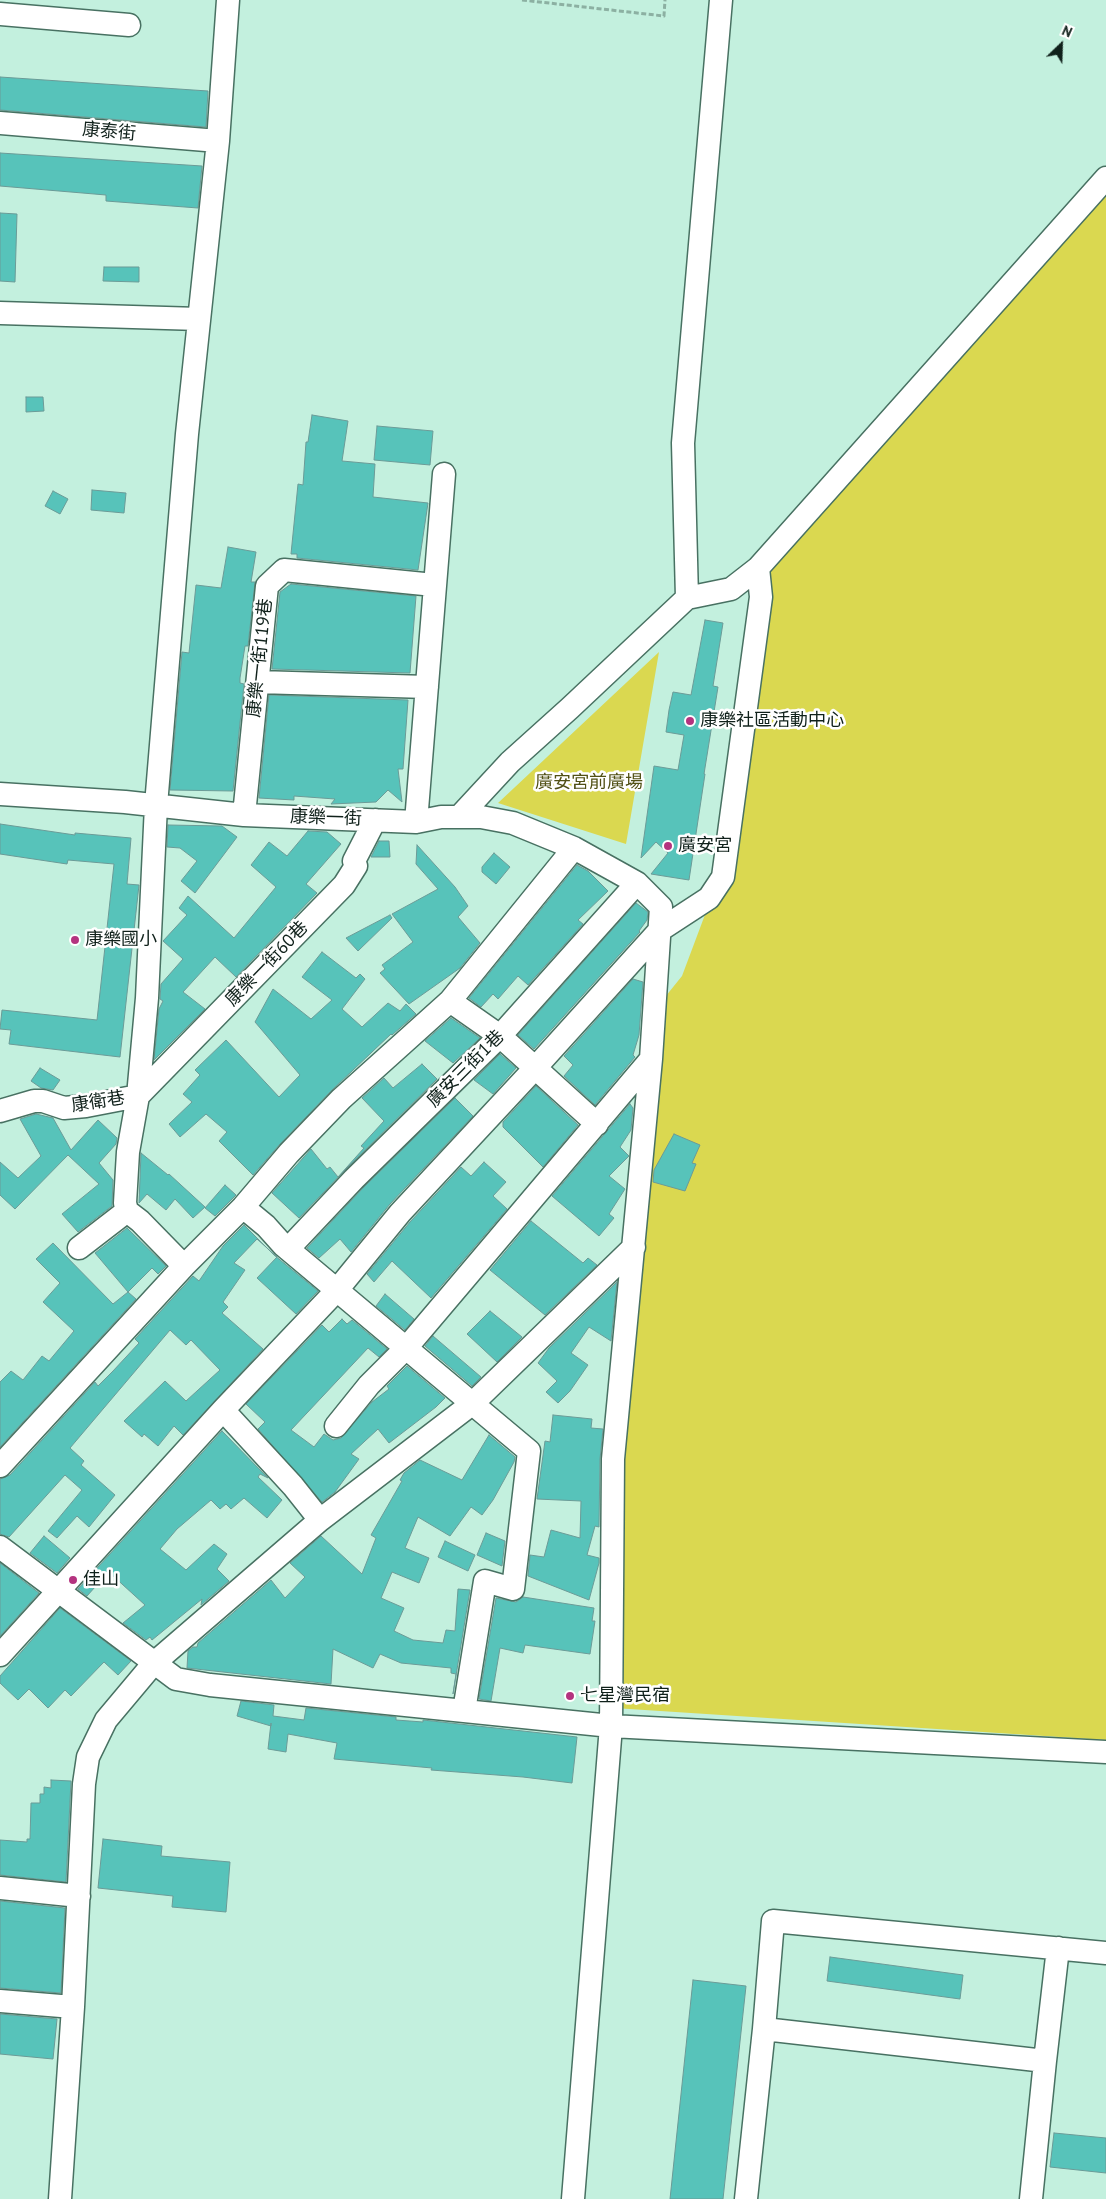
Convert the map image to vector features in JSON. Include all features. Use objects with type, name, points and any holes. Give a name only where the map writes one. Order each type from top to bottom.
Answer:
[{"type":"street","points":[[127,1211],[128,1152],[138,1096],[147,998],[156,805],[187,434],[218,141],[228,0]]},
{"type":"street","points":[[687,598],[683,443],[721,0]]},
{"type":"street","points":[[0,14],[129,25]]},
{"type":"street","name":"康泰街","points":[[0,123],[218,141]]},
{"type":"street","points":[[460,816],[510,762],[687,598],[731,589],[758,568],[1106,178]]},
{"type":"street","points":[[0,313],[199,319]]},
{"type":"street","points":[[416,822],[444,474]]},
{"type":"street","points":[[0,1654],[223,1410],[337,1290],[400,1212],[536,1067],[660,930],[709,898],[723,877],[761,598],[758,568]]},
{"type":"street","name":"康樂一街119巷","points":[[244,814],[267,586],[284,570],[434,585]]},
{"type":"street","points":[[258,682],[427,687]]},
{"type":"street","name":"康樂一街","points":[[0,794],[156,805],[244,814],[416,822],[441,816],[481,817],[513,823],[574,848],[637,883],[661,907],[651,1058],[613,1459],[611,1726],[573,2199]]},
{"type":"street","name":"康樂一街60巷","points":[[138,1096],[344,885],[356,866],[354,861],[375,820]]},
{"type":"street","points":[[0,1466],[184,1266],[243,1207],[289,1153],[341,1099],[450,1001],[574,848]]},
{"type":"street","name":"廣安三街1巷","points":[[288,1249],[354,1179],[500,1036],[637,883]]},
{"type":"street","points":[[450,1001],[500,1036],[597,1124]]},
{"type":"street","points":[[336,1426],[369,1385],[406,1347],[597,1124],[651,1058]]},
{"type":"street","name":"康衛巷","points":[[0,1111],[34,1101],[43,1101],[64,1108],[86,1106],[138,1096]]},
{"type":"street","points":[[243,1207],[288,1249],[529,1451],[513,1589],[485,1582],[464,1711]]},
{"type":"street","points":[[79,1248],[127,1211]]},
{"type":"street","points":[[127,1211],[184,1266]]},
{"type":"street","points":[[60,2199],[73,2007],[82,1809],[88,1757],[106,1720],[154,1664],[320,1520],[473,1403],[634,1246]]},
{"type":"street","points":[[223,1410],[320,1520]]},
{"type":"street","points":[[0,1547],[176,1679],[210,1685],[611,1726],[1106,1752]]},
{"type":"street","points":[[0,1888],[78,1896]]},
{"type":"street","points":[[746,2199],[773,1921],[1106,1952]]},
{"type":"street","points":[[1032,2199],[1058,1948]]},
{"type":"street","points":[[0,2001],[73,2007]]},
{"type":"street","points":[[764,2029],[1045,2061]]},
{"type":"path","points":[[522,0],[664,16],[665,0]]},
{"type":"green space","points":[[1106,177],[1106,1740],[614,1708],[599,1698],[657,1007],[682,976],[718,880],[756,574]]},
{"type":"green space","name":"廣安宮前廣場","points":[[659,652],[626,844],[498,803]]},
{"type":"building","points":[[0,77],[208,91],[206,127],[0,110]]},
{"type":"building","points":[[0,153],[202,166],[198,208],[106,201],[106,195],[0,186]]},
{"type":"building","points":[[0,213],[17,214],[15,282],[0,281]]},
{"type":"building","points":[[104,267],[139,267],[139,282],[103,281]]},
{"type":"building","points":[[26,397],[43,397],[44,411],[26,412]]},
{"type":"building","points":[[312,415],[348,421],[342,461],[375,464],[373,497],[428,503],[418,570],[297,558],[297,554],[291,554],[298,484],[303,485],[306,442],[308,442]]},
{"type":"building","points":[[377,426],[433,431],[430,465],[374,460]]},
{"type":"building","points":[[92,490],[126,493],[124,513],[91,510]]},
{"type":"building","points":[[53,491],[68,499],[60,514],[45,506]]},
{"type":"building","points":[[228,547],[256,552],[251,582],[255,582],[248,646],[245,646],[240,678],[240,683],[244,684],[233,791],[170,790],[182,652],[189,653],[196,585],[221,588]]},
{"type":"building","points":[[291,584],[416,596],[410,673],[272,669],[280,592]]},
{"type":"building","points":[[705,620],[723,623],[713,686],[718,687],[689,880],[651,874],[668,853],[656,842],[641,858],[654,766],[678,770],[684,735],[666,732],[669,710],[673,692],[691,695]]},
{"type":"building","points":[[269,695],[408,700],[403,769],[398,769],[402,802],[388,790],[376,802],[331,804],[335,799],[294,796],[294,800],[259,798]]},
{"type":"building","points":[[0,824],[75,835],[75,833],[131,838],[127,884],[139,885],[120,1057],[9,1044],[11,1030],[0,1029],[2,1010],[97,1020],[114,864],[68,860],[67,864],[0,854]]},
{"type":"building","points":[[168,825],[222,826],[237,837],[195,893],[181,881],[197,861],[180,848],[167,847]]},
{"type":"building","points":[[308,831],[327,832],[341,844],[306,884],[317,893],[236,977],[215,957],[183,992],[205,1009],[154,1060],[159,1009],[163,1001],[160,999],[161,984],[183,959],[163,941],[187,915],[179,908],[188,896],[234,938],[276,887],[251,865],[269,842],[287,856]]},
{"type":"building","points":[[379,841],[389,841],[390,857],[371,857]]},
{"type":"building","points":[[417,845],[455,887],[468,906],[458,917],[480,943],[460,968],[409,1004],[380,973],[385,969],[382,965],[413,942],[392,914],[438,889],[416,864]]},
{"type":"building","points":[[494,853],[510,867],[496,884],[482,872],[482,867]]},
{"type":"building","points":[[577,865],[588,871],[608,891],[578,920],[583,924],[528,985],[518,976],[498,999],[493,994],[481,1007],[469,998]]},
{"type":"building","points":[[636,903],[648,912],[647,920],[640,932],[534,1049],[518,1035]]},
{"type":"building","points":[[390,915],[392,918],[358,951],[346,938]]},
{"type":"building","points":[[322,952],[356,978],[360,974],[365,979],[342,1009],[362,1027],[388,1003],[400,1011],[406,1004],[416,1014],[391,1034],[332,1090],[253,1175],[219,1141],[227,1132],[206,1114],[180,1137],[169,1124],[192,1102],[183,1094],[200,1075],[195,1070],[226,1040],[279,1097],[300,1075],[255,1022],[273,989],[311,1019],[332,1000],[302,977]]},
{"type":"building","points":[[633,979],[643,982],[639,1035],[633,1055],[635,1057],[595,1105],[564,1076],[573,1065],[564,1056]]},
{"type":"building","points":[[451,1018],[480,1038],[453,1063],[425,1041]]},
{"type":"building","points":[[500,1054],[516,1068],[493,1094],[474,1080]]},
{"type":"building","points":[[422,1064],[437,1079],[299,1218],[272,1193],[311,1149],[327,1169],[330,1167],[338,1177],[364,1148],[361,1146],[384,1121],[362,1098],[384,1078],[393,1088]]},
{"type":"building","points":[[40,1068],[60,1080],[53,1090],[41,1088],[31,1081]]},
{"type":"building","points":[[536,1086],[578,1125],[543,1167],[503,1127],[503,1122]]},
{"type":"building","points":[[455,1098],[473,1116],[390,1204],[351,1252],[340,1239],[319,1258],[307,1248],[363,1188]]},
{"type":"building","points":[[630,1104],[633,1108],[631,1130],[620,1147],[629,1156],[609,1176],[625,1189],[609,1214],[614,1218],[599,1236],[552,1196]]},
{"type":"building","points":[[36,1114],[53,1118],[71,1150],[98,1120],[117,1138],[116,1144],[99,1163],[113,1180],[112,1206],[78,1232],[62,1214],[99,1184],[68,1155],[15,1209],[0,1195],[0,1162],[18,1178],[41,1156],[20,1119]]},
{"type":"building","points":[[674,1134],[700,1145],[692,1163],[696,1164],[685,1191],[653,1182],[654,1170]]},
{"type":"building","points":[[141,1153],[169,1174],[205,1207],[193,1218],[175,1199],[166,1210],[147,1194],[139,1203]]},
{"type":"building","points":[[484,1162],[506,1182],[493,1196],[507,1209],[431,1298],[392,1261],[374,1282],[367,1274],[410,1222],[461,1167],[471,1176]]},
{"type":"building","points":[[225,1185],[236,1195],[215,1216],[205,1208]]},
{"type":"building","points":[[531,1221],[583,1263],[588,1258],[597,1265],[545,1315],[490,1270]]},
{"type":"building","points":[[244,1225],[267,1248],[257,1239],[234,1263],[245,1270],[223,1302],[228,1307],[222,1313],[263,1349],[183,1435],[174,1426],[158,1446],[144,1434],[142,1437],[124,1421],[165,1381],[186,1401],[220,1370],[191,1340],[186,1345],[170,1330],[70,1448],[84,1461],[81,1465],[115,1495],[89,1527],[77,1516],[57,1538],[48,1531],[82,1490],[65,1475],[9,1537],[0,1534],[0,1479],[10,1475],[95,1382],[98,1386],[113,1371],[139,1343],[135,1339],[193,1276],[199,1281],[223,1246]]},
{"type":"building","points":[[127,1228],[166,1266],[158,1274],[152,1268],[128,1292],[95,1253]]},
{"type":"building","points":[[53,1243],[113,1304],[128,1292],[136,1299],[0,1447],[0,1382],[11,1371],[23,1380],[42,1356],[49,1361],[74,1331],[43,1302],[60,1283],[36,1259]]},
{"type":"building","points":[[277,1257],[318,1291],[296,1314],[257,1278]]},
{"type":"building","points":[[617,1282],[611,1341],[589,1327],[571,1353],[588,1365],[570,1391],[558,1403],[546,1392],[557,1381],[538,1363],[549,1348]]},
{"type":"building","points":[[385,1294],[414,1319],[405,1330],[376,1306]]},
{"type":"building","points":[[490,1311],[522,1337],[497,1362],[467,1334]]},
{"type":"building","points":[[342,1319],[347,1324],[352,1320],[387,1349],[379,1357],[368,1348],[291,1430],[314,1447],[324,1434],[333,1440],[341,1438],[372,1402],[389,1389],[387,1386],[407,1366],[445,1398],[389,1443],[378,1429],[351,1454],[359,1459],[335,1492],[322,1502],[258,1429],[265,1422],[246,1404],[322,1325],[329,1332]]},
{"type":"building","points":[[433,1336],[481,1377],[472,1386],[425,1346]]},
{"type":"building","points":[[553,1415],[592,1419],[591,1428],[603,1429],[600,1459],[599,1527],[595,1526],[587,1555],[599,1558],[599,1563],[589,1600],[528,1576],[530,1555],[544,1557],[551,1530],[580,1538],[581,1501],[537,1499],[545,1441],[550,1442]]},
{"type":"building","points":[[222,1431],[268,1478],[260,1474],[258,1477],[282,1500],[267,1518],[244,1498],[231,1509],[226,1504],[220,1509],[211,1500],[177,1529],[160,1549],[186,1570],[214,1544],[227,1554],[217,1569],[229,1581],[201,1605],[202,1599],[152,1640],[150,1637],[146,1640],[123,1623],[145,1605],[111,1574],[106,1579],[104,1577],[87,1596],[78,1589]]},
{"type":"building","points":[[489,1435],[515,1457],[493,1500],[482,1515],[471,1507],[450,1536],[418,1517],[405,1548],[429,1558],[419,1583],[392,1572],[381,1598],[404,1608],[394,1631],[413,1640],[443,1643],[446,1630],[455,1631],[458,1589],[470,1590],[453,1694],[456,1674],[451,1673],[451,1668],[401,1663],[380,1654],[373,1668],[333,1649],[331,1684],[187,1668],[188,1651],[193,1647],[197,1647],[198,1643],[271,1580],[285,1598],[305,1577],[290,1563],[321,1536],[362,1574],[376,1538],[371,1535],[402,1481],[400,1480],[404,1473],[420,1460],[462,1480]]},
{"type":"building","points":[[486,1533],[505,1541],[502,1566],[477,1555]]},
{"type":"building","points":[[44,1536],[70,1558],[57,1573],[30,1553]]},
{"type":"building","points":[[445,1541],[475,1555],[468,1571],[438,1557]]},
{"type":"building","points":[[0,1563],[39,1593],[0,1636]]},
{"type":"building","points":[[523,1597],[594,1608],[592,1621],[595,1621],[590,1654],[525,1645],[523,1653],[500,1648],[491,1701],[479,1699],[496,1598],[516,1602]]},
{"type":"building","points":[[60,1608],[131,1661],[118,1675],[104,1662],[71,1696],[65,1690],[48,1708],[29,1689],[18,1700],[0,1683],[0,1676]]},
{"type":"building","points":[[241,1701],[274,1705],[273,1716],[304,1720],[306,1708],[396,1717],[396,1720],[423,1722],[423,1720],[577,1737],[572,1783],[334,1759],[337,1743],[288,1734],[286,1752],[268,1749],[271,1726],[237,1716]]},
{"type":"building","points":[[51,1780],[71,1781],[66,1882],[0,1875],[0,1840],[27,1842],[27,1839],[30,1839],[31,1803],[40,1803],[40,1794],[44,1794],[44,1787],[51,1788]]},
{"type":"building","points":[[103,1839],[162,1846],[161,1856],[230,1862],[226,1912],[172,1907],[173,1896],[98,1888]]},
{"type":"building","points":[[0,1901],[65,1908],[61,1993],[0,1988]]},
{"type":"building","points":[[830,1957],[963,1975],[960,1999],[827,1981]]},
{"type":"building","points":[[693,1980],[746,1986],[723,2199],[670,2199]]},
{"type":"building","points":[[0,2014],[57,2019],[53,2059],[0,2054]]},
{"type":"building","points":[[1054,2133],[1106,2138],[1106,2173],[1050,2167]]},
{"type":"place","name":"康樂社區活動中心","points":[[690,721]]},
{"type":"place","name":"廣安宮","points":[[668,846]]},
{"type":"place","name":"康樂國小","points":[[75,940]]},
{"type":"place","name":"佳山","points":[[73,1580]]},
{"type":"place","name":"七星灣民宿","points":[[570,1696]]}]
